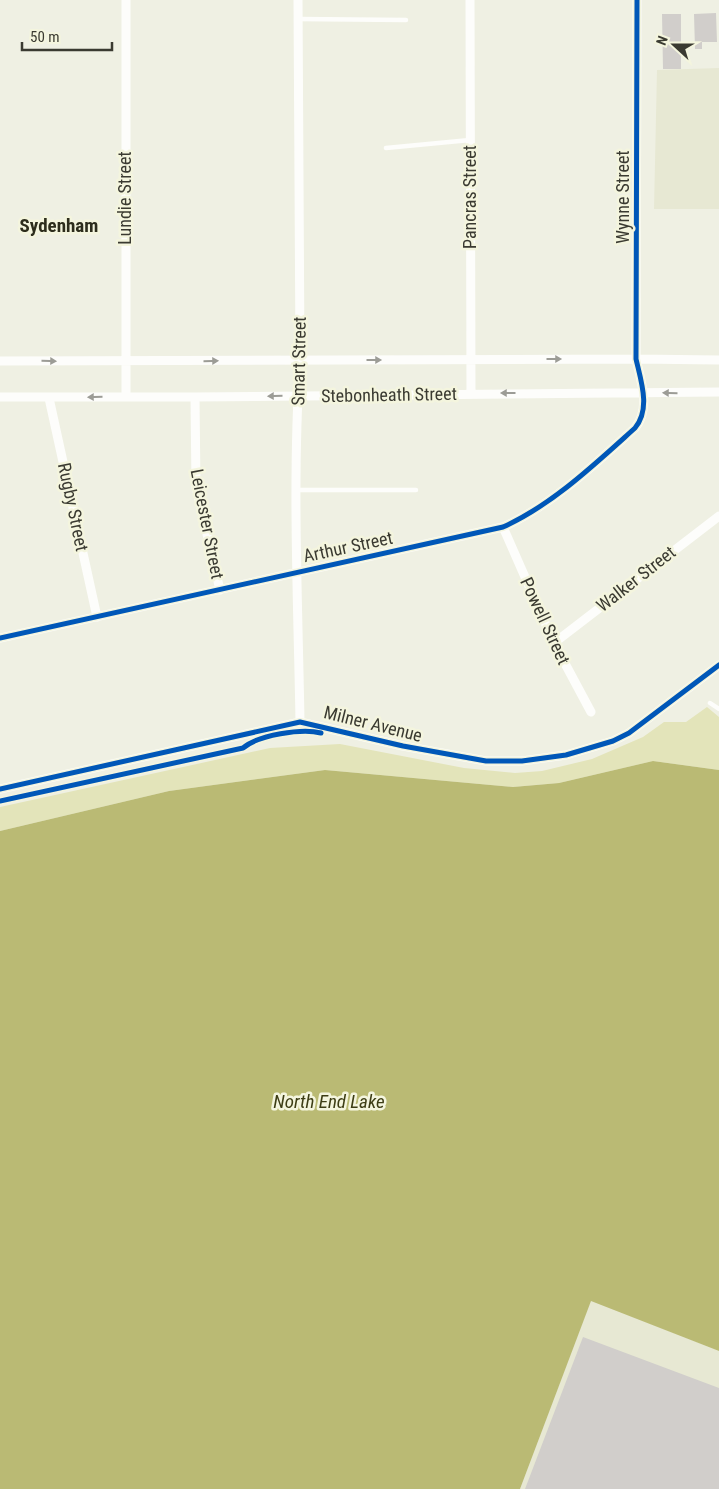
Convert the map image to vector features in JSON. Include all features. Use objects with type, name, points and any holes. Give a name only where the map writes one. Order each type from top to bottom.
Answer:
[{"type":"street","name":"Lundie Street","points":[[126,0],[126,397]]},
{"type":"street","name":"Smart Street","points":[[298,0],[300,360],[297,572],[300,722]]},
{"type":"street","name":"Pancras Street","points":[[470,0],[471,394]]},
{"type":"street","name":"Wynne Street","points":[[637,0],[636,359],[643,392]]},
{"type":"street","name":"Stebonheath Street","points":[[0,361],[719,360]]},
{"type":"street","name":"Arthur Street","points":[[0,638],[503,528],[519,520],[547,501],[635,428],[643,414],[643,392]]},
{"type":"street","name":"Stebonheath Street","points":[[0,397],[195,398],[719,392]]},
{"type":"street","name":"Rugby Street","points":[[49,398],[96,617]]},
{"type":"street","name":"Leicester Street","points":[[195,398],[196,487],[220,590]]},
{"type":"street","name":"Walker Street","points":[[554,643],[719,516]]},
{"type":"street","name":"Powell Street","points":[[503,528],[554,643],[591,712]]},
{"type":"street","name":"Milner Avenue","points":[[0,788],[300,722],[434,752],[486,761],[543,760],[583,751],[613,741],[629,733],[719,665]]},
{"type":"lane","points":[[298,19],[406,20]]},
{"type":"lane","points":[[386,148],[470,140]]},
{"type":"lane","points":[[297,490],[416,490]]},
{"type":"lane","points":[[710,703],[719,709]]},
{"type":"shaded area","points":[[719,68],[719,209],[654,209],[657,70]]},
{"type":"shaded area","points":[[591,1300],[719,1351],[719,1489],[520,1489]]},
{"type":"green space","points":[[707,707],[719,717],[719,770],[653,761],[559,783],[513,787],[325,770],[169,791],[0,831],[0,807],[270,748],[340,744],[464,768],[515,773],[542,771],[592,759],[643,737],[664,722],[686,722]]},
{"type":"water","name":"North End Lake","points":[[653,761],[719,770],[719,1351],[591,1301],[520,1489],[0,1489],[0,831],[169,791],[325,770],[513,787],[559,783]]},
{"type":"building","points":[[716,13],[717,42],[702,42],[702,49],[695,49],[694,14]]},
{"type":"building","points":[[662,14],[681,14],[681,69],[663,69]]},
{"type":"building","points":[[583,1337],[719,1388],[719,1489],[525,1489]]},
{"type":"cycle path","points":[[0,638],[503,527],[556,496],[635,428],[640,420],[644,404],[636,359],[637,0]]},
{"type":"cycle path","points":[[0,789],[300,722],[403,746],[486,761],[522,761],[566,755],[613,741],[629,733],[719,665]]},
{"type":"cycle path","points":[[0,801],[243,748],[250,743],[269,736],[303,731],[321,733]]},
{"type":"district","name":"Sydenham","points":[[59,225]]}]
